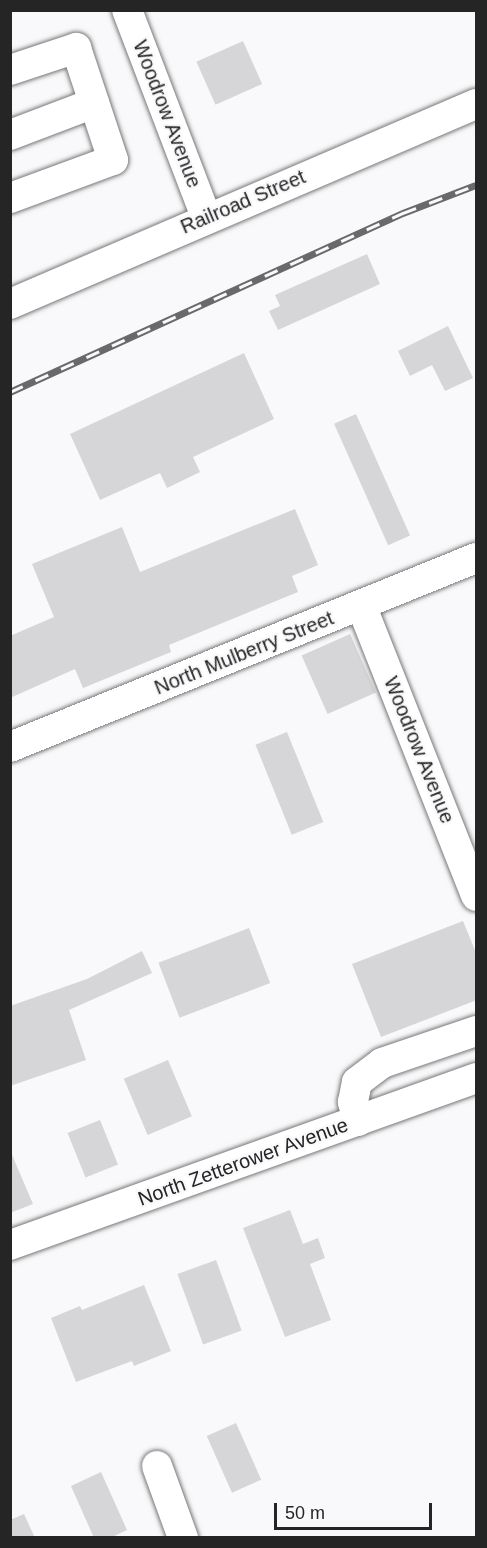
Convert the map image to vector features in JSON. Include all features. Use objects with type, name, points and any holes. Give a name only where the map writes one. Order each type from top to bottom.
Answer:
[{"type":"street","name":"Woodrow Avenue","points":[[127,10],[206,218]]},
{"type":"street","points":[[10,70],[76,48],[113,160],[10,198]]},
{"type":"street","points":[[10,135],[94,103]]},
{"type":"street","name":"Railroad Street","points":[[10,304],[206,218],[477,104]]},
{"type":"street","name":"North Mulberry Street","points":[[10,747],[477,558]]},
{"type":"street","name":"Woodrow Avenue","points":[[361,605],[477,896]]},
{"type":"street","points":[[358,1120],[353,1102],[357,1082],[382,1063],[477,1031]]},
{"type":"street","name":"North Zetterower Avenue","points":[[10,1245],[477,1078]]},
{"type":"street","points":[[157,1466],[183,1538]]},
{"type":"building","points":[[243,41],[262,84],[216,105],[196,62]]},
{"type":"building","points":[[367,254],[380,284],[278,330],[269,311],[280,306],[275,295]]},
{"type":"building","points":[[448,326],[473,378],[445,391],[432,365],[410,376],[398,351]]},
{"type":"building","points":[[244,353],[274,419],[193,457],[200,472],[167,488],[160,473],[100,500],[70,434]]},
{"type":"building","points":[[356,414],[410,536],[388,545],[334,424]]},
{"type":"building","points":[[295,509],[318,565],[292,576],[298,592],[169,645],[171,652],[83,688],[75,669],[10,698],[10,636],[54,617],[32,564],[122,527],[140,572]]},
{"type":"building","points":[[350,634],[376,692],[328,714],[302,656]]},
{"type":"building","points":[[287,732],[323,822],[292,835],[255,745]]},
{"type":"building","points":[[463,921],[477,955],[477,1000],[381,1037],[352,964]]},
{"type":"building","points":[[249,928],[270,983],[180,1018],[158,963]]},
{"type":"building","points":[[142,951],[152,973],[69,1010],[86,1060],[10,1086],[10,1006],[87,979]]},
{"type":"building","points":[[168,1060],[192,1116],[148,1135],[124,1079]]},
{"type":"building","points":[[100,1120],[118,1165],[86,1178],[68,1133]]},
{"type":"building","points":[[10,1150],[33,1204],[10,1213]]},
{"type":"building","points":[[290,1210],[303,1244],[318,1238],[325,1258],[310,1264],[331,1320],[285,1337],[243,1228]]},
{"type":"building","points":[[216,1260],[242,1330],[203,1344],[177,1274]]},
{"type":"building","points":[[144,1285],[171,1351],[134,1366],[132,1361],[76,1382],[51,1318],[80,1306],[82,1310]]},
{"type":"building","points":[[236,1423],[261,1480],[232,1493],[207,1436]]},
{"type":"building","points":[[101,1472],[127,1530],[110,1538],[94,1538],[71,1486]]},
{"type":"building","points":[[24,1514],[35,1538],[10,1538],[10,1520]]},
{"type":"railway","points":[[10,392],[403,213],[476,185]]}]
